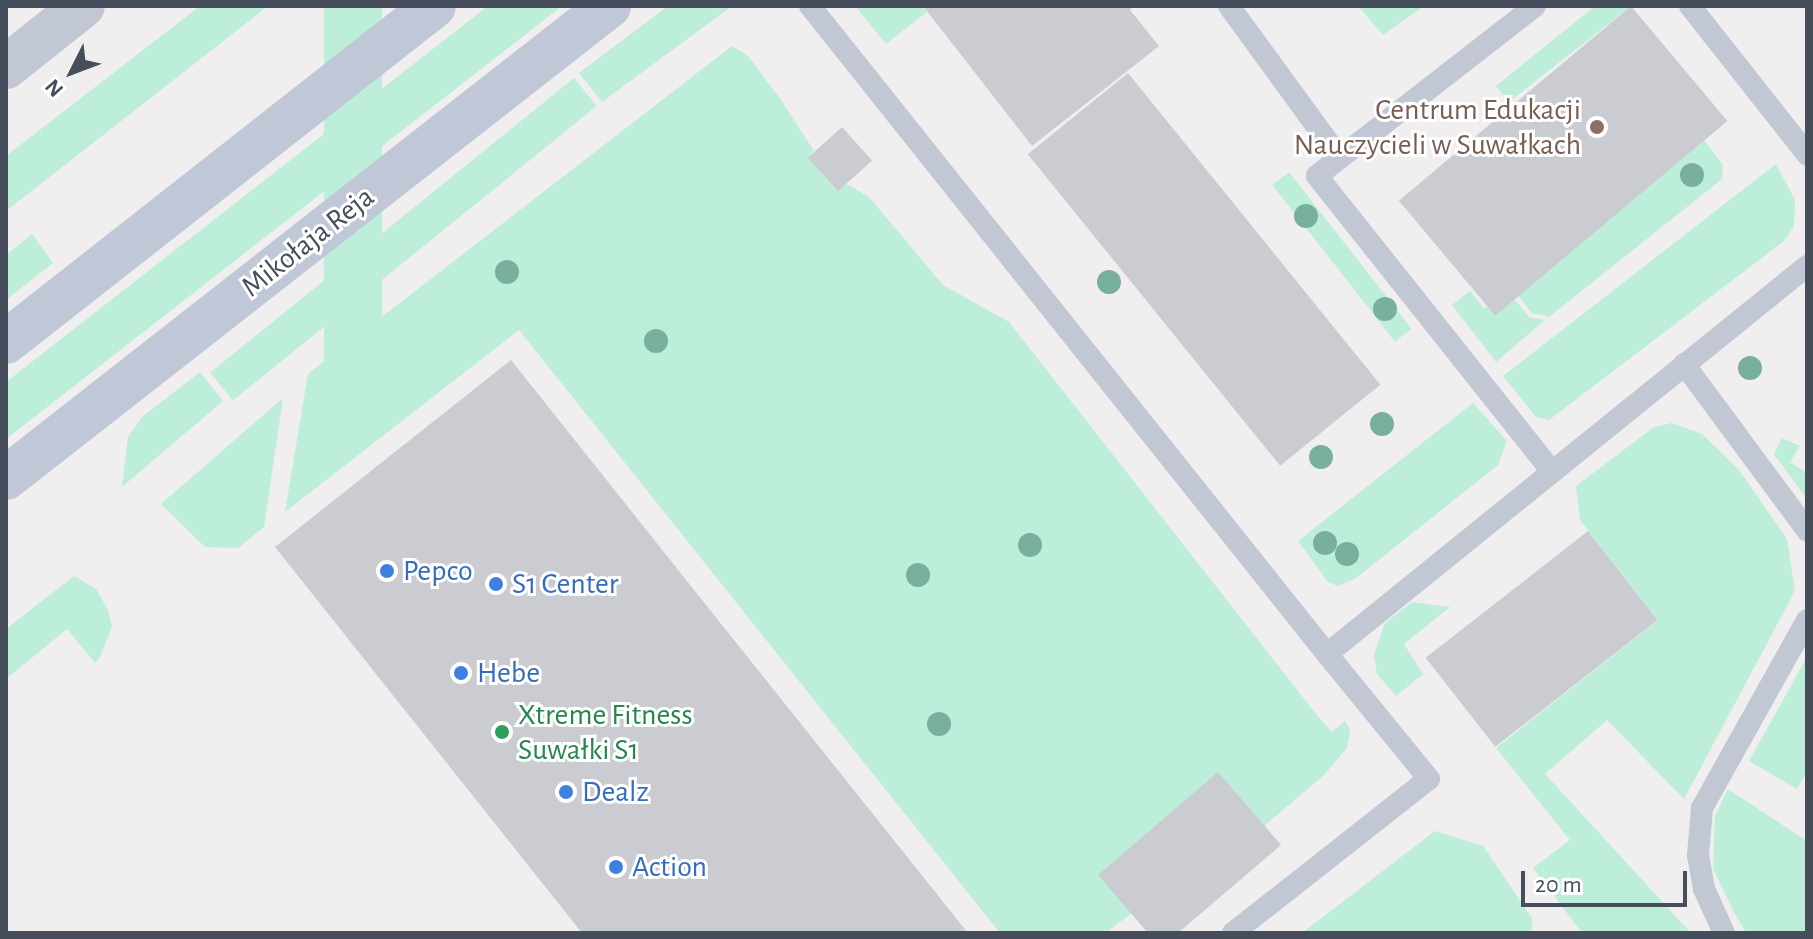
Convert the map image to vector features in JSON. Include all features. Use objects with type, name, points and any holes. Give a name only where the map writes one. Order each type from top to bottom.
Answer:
[{"type":"street","points":[[6,67],[83,6]]},
{"type":"street","points":[[6,342],[434,6]]},
{"type":"street","name":"Mikołaja Reja","points":[[6,478],[609,6]]},
{"type":"lane","points":[[810,6],[1429,779],[1233,933]]},
{"type":"lane","points":[[1229,6],[1340,158]]},
{"type":"lane","points":[[1535,6],[1317,176],[1552,471]]},
{"type":"lane","points":[[1690,6],[1807,154]]},
{"type":"lane","points":[[1327,654],[1807,266]]},
{"type":"lane","points":[[1684,364],[1807,530]]},
{"type":"lane","points":[[1724,933],[1700,866],[1702,808],[1807,620]]},
{"type":"green space","points":[[200,6],[268,6],[6,211],[6,156]]},
{"type":"green space","points":[[324,6],[382,6],[382,371],[324,371]]},
{"type":"green space","points":[[488,6],[562,6],[6,439],[6,382]]},
{"type":"green space","points":[[668,6],[732,6],[602,102],[579,73]]},
{"type":"green space","points":[[855,6],[923,6],[927,12],[886,44]]},
{"type":"green space","points":[[1358,6],[1424,6],[1383,35]]},
{"type":"green space","points":[[1595,6],[1631,6],[1509,102],[1496,86]]},
{"type":"green space","points":[[732,46],[748,56],[781,100],[814,151],[808,157],[836,190],[845,183],[869,197],[943,285],[1009,322],[1320,719],[1332,732],[1345,721],[1350,730],[1347,748],[1324,775],[1264,826],[1218,773],[1132,913],[1105,933],[1000,933],[519,330],[285,512],[308,374]]},
{"type":"green space","points":[[574,78],[597,106],[233,400],[210,373]]},
{"type":"green space","points":[[1703,139],[1723,165],[1722,179],[1549,317],[1532,313],[1512,288]]},
{"type":"green space","points":[[1776,164],[1795,200],[1794,226],[1784,241],[1549,420],[1536,417],[1503,376]]},
{"type":"green space","points":[[1289,172],[1412,329],[1395,342],[1272,185]]},
{"type":"green space","points":[[32,234],[53,263],[6,300],[6,255]]},
{"type":"green space","points":[[1470,291],[1484,309],[1508,291],[1529,317],[1545,320],[1496,362],[1452,305]]},
{"type":"green space","points":[[200,372],[223,401],[122,487],[128,437],[142,417]]},
{"type":"green space","points":[[283,398],[264,527],[238,548],[205,547],[161,504]]},
{"type":"green space","points":[[1473,403],[1507,441],[1498,465],[1356,578],[1338,586],[1328,582],[1298,541]]},
{"type":"green space","points":[[1672,423],[1702,434],[1739,470],[1787,539],[1795,591],[1684,799],[1607,720],[1545,774],[1691,933],[1582,933],[1533,868],[1570,840],[1496,748],[1658,620],[1580,520],[1576,486],[1654,427]]},
{"type":"green space","points":[[1782,438],[1800,446],[1790,462],[1807,473],[1807,499],[1774,454]]},
{"type":"green space","points":[[74,576],[96,589],[108,610],[112,627],[100,657],[95,663],[67,629],[6,679],[6,629]]},
{"type":"green space","points":[[1412,602],[1450,607],[1404,644],[1423,674],[1396,696],[1377,674],[1374,655],[1385,623]]},
{"type":"green space","points":[[1807,657],[1807,772],[1797,789],[1749,761]]},
{"type":"green space","points":[[1728,789],[1807,841],[1807,933],[1746,933],[1734,912],[1713,869],[1715,816]]},
{"type":"green space","points":[[1435,831],[1483,846],[1532,918],[1532,933],[1302,933]]},
{"type":"building","points":[[923,6],[1134,6],[1130,10],[1159,46],[1032,146]]},
{"type":"building","points":[[1631,6],[1727,121],[1495,316],[1399,201]]},
{"type":"building","points":[[1128,73],[1380,385],[1280,466],[1028,154]]},
{"type":"building","points":[[842,127],[872,160],[838,191],[808,158]]},
{"type":"building","points":[[511,360],[968,933],[582,933],[275,547]]},
{"type":"building","points":[[1588,531],[1658,620],[1495,747],[1426,658]]},
{"type":"building","points":[[1218,772],[1281,845],[1178,933],[1148,933],[1098,875]]},
{"type":"place","name":"Centrum Edukacji Nauczycieli w Suwałkach","points":[[1597,127]]},
{"type":"place","name":"Pepco","points":[[387,571]]},
{"type":"place","name":"S1 Center","points":[[496,584]]},
{"type":"place","name":"Hebe","points":[[461,673]]},
{"type":"place","name":"Xtreme Fitness Suwałki S1","points":[[502,732]]},
{"type":"place","name":"Dealz","points":[[566,792]]},
{"type":"place","name":"Action","points":[[616,867]]}]
